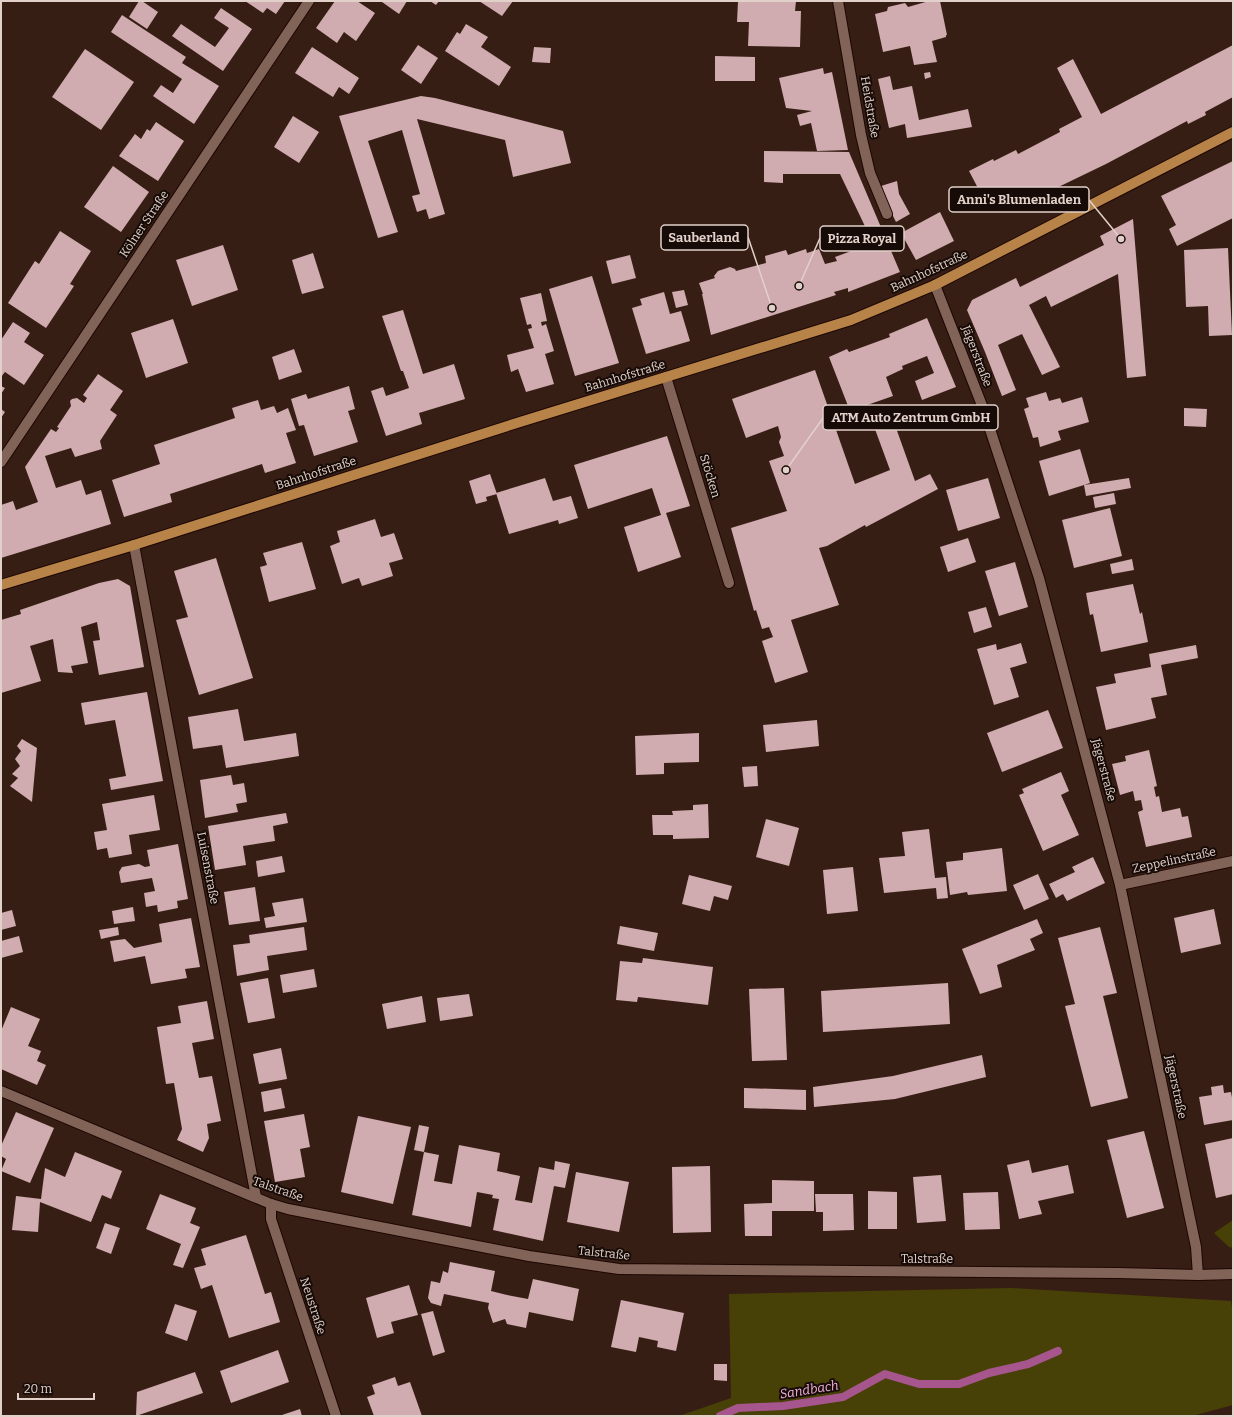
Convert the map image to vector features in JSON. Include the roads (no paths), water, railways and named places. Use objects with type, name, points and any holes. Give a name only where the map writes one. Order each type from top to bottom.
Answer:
[{"type":"main road","name":"Bahnhofstraße","points":[[1,585],[134,545],[666,376],[851,320],[936,285],[1233,132]]},
{"type":"street","name":"Kölner Straße","points":[[1,462],[309,1]]},
{"type":"street","name":"Heidstraße","points":[[838,1],[861,135],[870,173],[887,214]]},
{"type":"street","name":"Jägerstraße","points":[[936,285],[984,408],[1039,578],[1120,885],[1196,1247],[1198,1275]]},
{"type":"street","name":"Stöcken","points":[[666,376],[729,583]]},
{"type":"street","name":"Luisenstraße","points":[[134,545],[256,1197]]},
{"type":"street","name":"Zeppelinstraße","points":[[1120,885],[1233,862]]},
{"type":"street","name":"Talstraße","points":[[1,1092],[271,1204],[288,1209],[529,1256],[619,1269],[1198,1275],[1233,1274]]},
{"type":"street","name":"Neustraße","points":[[271,1204],[271,1219],[336,1416]]},
{"type":"waterway","name":"Sandbach","points":[[720,1416],[738,1408],[783,1406],[843,1397],[885,1374],[919,1384],[959,1384],[989,1373],[1028,1364],[1058,1351]]},
{"type":"place","name":"Anni's Blumenladen","points":[[1121,239]]},
{"type":"place","name":"Pizza Royal","points":[[799,286]]},
{"type":"place","name":"Sauberland","points":[[772,308]]},
{"type":"place","name":"ATM Auto Zentrum GmbH","points":[[786,470]]}]
